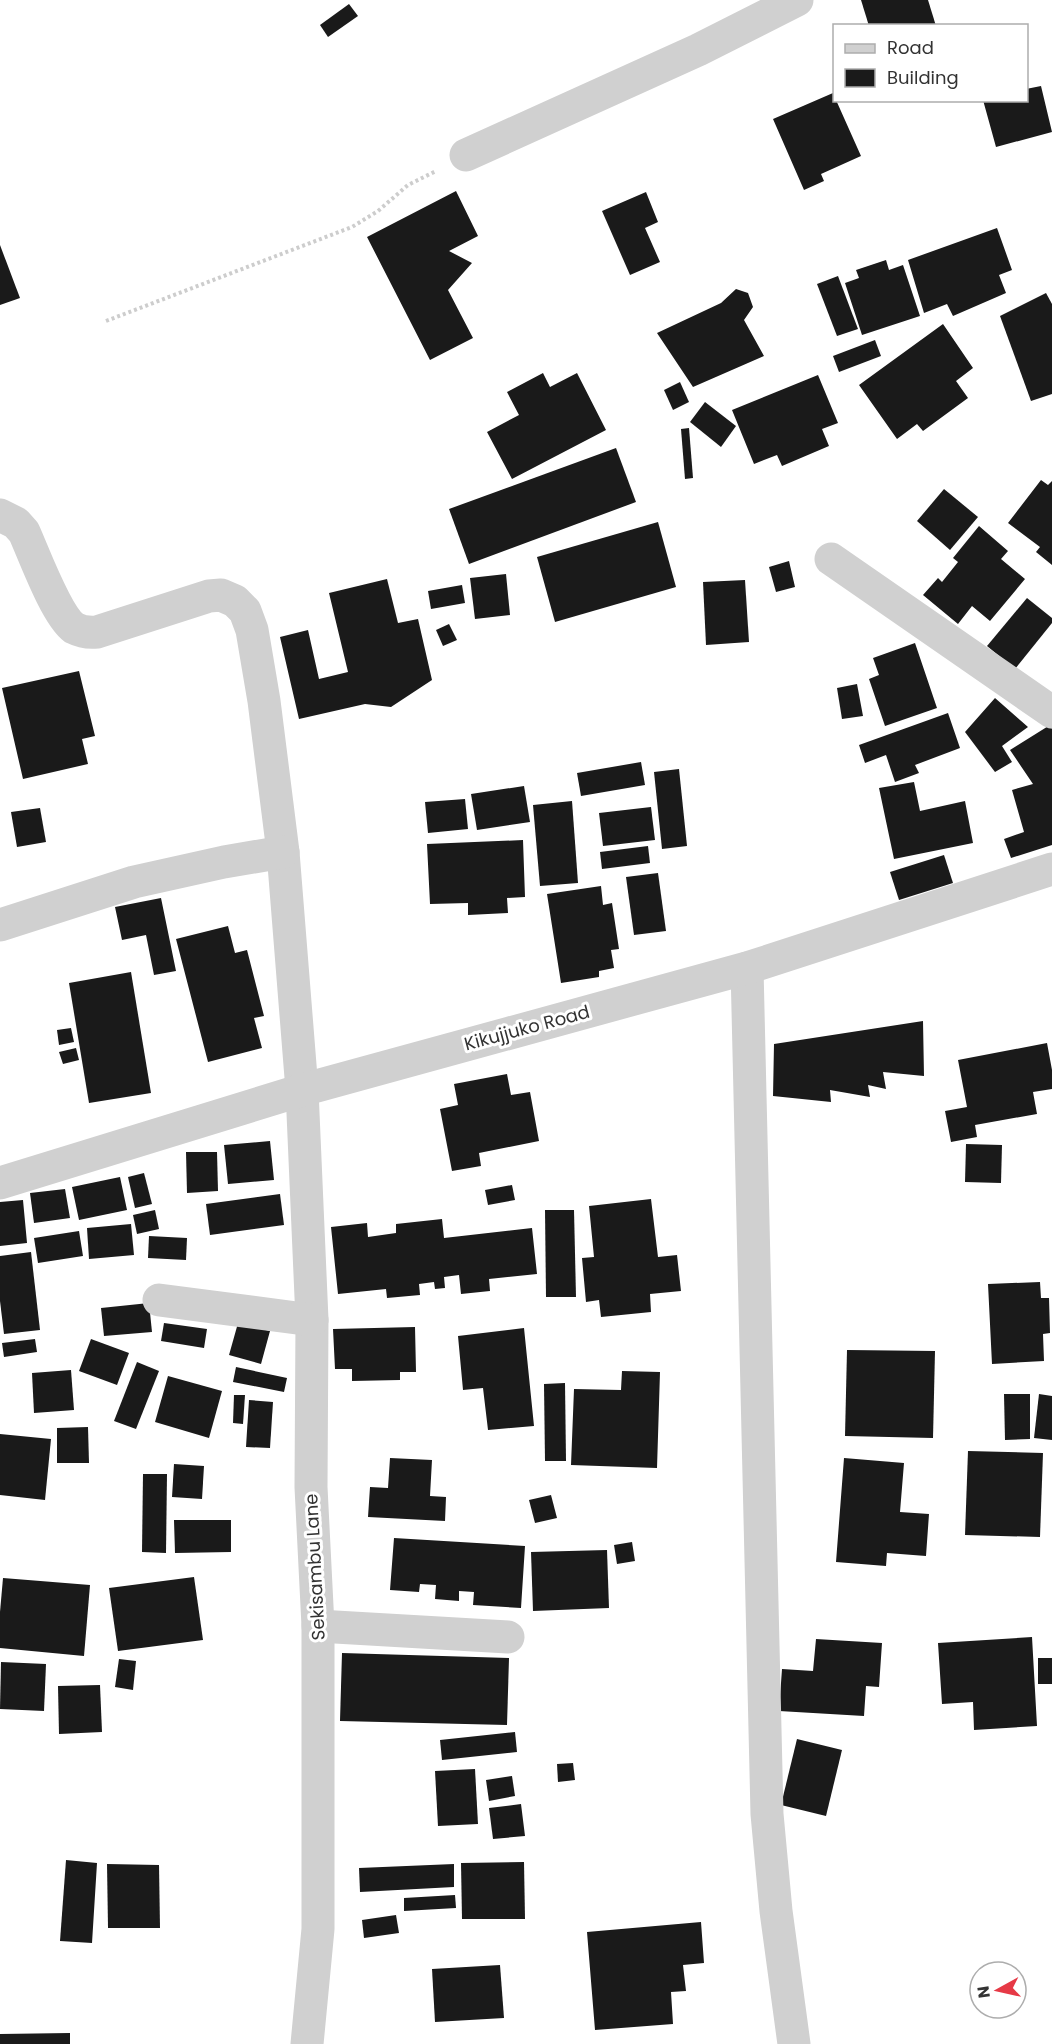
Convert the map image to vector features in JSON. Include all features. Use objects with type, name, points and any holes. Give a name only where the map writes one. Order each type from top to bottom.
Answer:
[{"type":"street","points":[[466,155],[698,50],[797,0]]},
{"type":"street","name":"Sekisambu Lane","points":[[0,515],[16,523],[24,531],[62,615],[76,629],[87,633],[97,632],[209,596],[221,595],[235,601],[246,611],[252,630],[264,700],[283,852],[302,1090],[312,1320],[311,1487],[318,1626],[318,1929],[307,2044]]},
{"type":"street","points":[[831,560],[1052,712]]},
{"type":"street","points":[[0,925],[134,882],[224,862],[283,852]]},
{"type":"street","name":"Kikujjuko Road","points":[[0,1183],[302,1090],[747,968],[1052,869]]},
{"type":"street","points":[[747,968],[767,1814],[776,1911],[794,2044]]},
{"type":"street","points":[[159,1300],[312,1320]]},
{"type":"street","points":[[318,1626],[508,1637]]},
{"type":"path","points":[[106,321],[352,227],[378,211],[408,185],[466,155]]},
{"type":"building","points":[[861,0],[928,0],[935,24],[868,24]]},
{"type":"building","points":[[349,4],[358,16],[328,37],[320,25]]},
{"type":"building","points":[[1041,86],[1052,132],[996,147],[984,102],[1028,102],[1028,89]]},
{"type":"building","points":[[833,93],[833,102],[837,102],[861,156],[821,174],[824,181],[804,190],[773,119]]},
{"type":"building","points":[[456,191],[478,236],[449,251],[472,263],[448,290],[473,338],[430,360],[367,237]]},
{"type":"building","points":[[646,192],[658,222],[645,228],[660,262],[630,275],[602,211]]},
{"type":"building","points":[[997,228],[1012,270],[999,275],[1006,293],[953,316],[947,304],[924,313],[908,260]]},
{"type":"building","points":[[0,245],[20,298],[0,305]]},
{"type":"building","points":[[886,260],[889,270],[903,265],[920,316],[862,335],[845,283],[859,278],[856,270]]},
{"type":"building","points":[[838,276],[858,329],[837,336],[817,284]]},
{"type":"building","points":[[736,289],[748,293],[753,307],[744,320],[764,356],[693,387],[657,333],[721,303]]},
{"type":"building","points":[[1046,293],[1052,304],[1052,394],[1031,401],[1000,316]]},
{"type":"building","points":[[943,324],[973,368],[956,381],[968,398],[923,431],[917,424],[897,439],[859,385]]},
{"type":"building","points":[[875,340],[881,356],[839,372],[833,356]]},
{"type":"building","points":[[543,373],[550,387],[577,373],[606,430],[512,479],[487,432],[519,415],[507,392]]},
{"type":"building","points":[[818,375],[838,423],[822,429],[829,446],[782,466],[777,455],[754,464],[732,410]]},
{"type":"building","points":[[680,382],[689,402],[673,410],[664,390]]},
{"type":"building","points":[[705,402],[736,426],[721,447],[690,422]]},
{"type":"building","points":[[689,428],[693,478],[685,479],[681,429]]},
{"type":"building","points":[[616,448],[636,502],[469,564],[449,509]]},
{"type":"building","points":[[1041,480],[1048,485],[1052,481],[1052,565],[1036,552],[1040,547],[1008,523]]},
{"type":"building","points":[[944,489],[978,517],[950,550],[917,521]]},
{"type":"building","points":[[658,522],[676,587],[555,622],[537,557]]},
{"type":"building","points":[[979,526],[1008,551],[1001,559],[1025,579],[990,621],[972,606],[958,624],[923,595],[938,578],[942,582],[958,562],[953,558]]},
{"type":"building","points":[[789,561],[795,587],[776,592],[769,567]]},
{"type":"building","points":[[506,574],[510,615],[475,619],[470,578]]},
{"type":"building","points":[[387,579],[398,623],[418,619],[432,680],[391,707],[365,704],[299,719],[280,637],[308,630],[319,679],[348,672],[329,593]]},
{"type":"building","points":[[745,580],[749,642],[706,645],[703,582]]},
{"type":"building","points":[[462,585],[465,603],[431,609],[428,591]]},
{"type":"building","points":[[1027,598],[1052,618],[1052,623],[1015,669],[987,646]]},
{"type":"building","points":[[449,624],[457,640],[443,646],[436,630]]},
{"type":"building","points":[[915,643],[937,708],[885,726],[869,679],[879,675],[873,658]]},
{"type":"building","points":[[79,671],[95,736],[82,739],[88,764],[23,779],[2,688]]},
{"type":"building","points":[[857,684],[863,716],[842,719],[837,688]]},
{"type":"building","points":[[995,698],[1028,727],[1002,746],[1012,762],[995,772],[965,732]]},
{"type":"building","points":[[948,713],[960,748],[915,765],[919,773],[895,782],[886,755],[865,763],[859,745]]},
{"type":"building","points":[[1050,725],[1052,729],[1052,845],[1011,858],[1004,839],[1024,832],[1012,790],[1033,784],[1010,750]]},
{"type":"building","points":[[641,762],[645,785],[581,796],[577,773]]},
{"type":"building","points":[[679,769],[687,846],[662,849],[654,772]]},
{"type":"building","points":[[914,782],[920,811],[965,801],[973,843],[894,859],[879,788]]},
{"type":"building","points":[[524,786],[530,822],[477,830],[471,794]]},
{"type":"building","points":[[465,799],[468,829],[428,833],[425,802]]},
{"type":"building","points":[[572,801],[578,883],[540,886],[533,805]]},
{"type":"building","points":[[651,807],[655,840],[603,846],[599,813]]},
{"type":"building","points":[[40,808],[46,842],[17,847],[11,812]]},
{"type":"building","points":[[523,840],[525,897],[507,898],[508,913],[468,915],[468,903],[430,904],[427,844]]},
{"type":"building","points":[[648,846],[650,863],[602,869],[600,852]]},
{"type":"building","points":[[944,855],[953,883],[899,900],[890,872]]},
{"type":"building","points":[[658,873],[666,931],[634,935],[626,877]]},
{"type":"building","points":[[601,886],[603,905],[612,903],[619,949],[611,950],[614,968],[599,971],[599,977],[561,983],[547,894]]},
{"type":"building","points":[[161,898],[176,971],[154,975],[146,935],[122,940],[115,907]]},
{"type":"building","points":[[228,926],[235,953],[247,950],[264,1016],[254,1018],[262,1048],[208,1062],[176,939]]},
{"type":"building","points":[[131,972],[151,1093],[89,1103],[69,983]]},
{"type":"building","points":[[923,1021],[924,1076],[883,1072],[886,1089],[868,1085],[870,1097],[830,1090],[831,1102],[773,1096],[774,1044]]},
{"type":"building","points":[[71,1028],[74,1042],[59,1045],[57,1030]]},
{"type":"building","points":[[1047,1043],[1052,1070],[1052,1089],[1033,1092],[1037,1114],[975,1125],[977,1137],[951,1142],[945,1111],[967,1107],[958,1060]]},
{"type":"building","points":[[76,1048],[79,1060],[63,1064],[59,1052]]},
{"type":"building","points":[[507,1074],[511,1095],[530,1092],[539,1141],[479,1153],[481,1166],[452,1171],[440,1109],[458,1105],[454,1084]]},
{"type":"building","points":[[270,1141],[274,1180],[228,1184],[224,1145]]},
{"type":"building","points":[[966,1144],[1002,1145],[1001,1183],[965,1182]]},
{"type":"building","points":[[186,1152],[217,1152],[218,1191],[187,1193]]},
{"type":"building","points":[[144,1173],[152,1204],[135,1208],[128,1177]]},
{"type":"building","points":[[120,1177],[127,1210],[79,1220],[72,1187]]},
{"type":"building","points":[[512,1185],[515,1200],[488,1205],[485,1190]]},
{"type":"building","points":[[65,1189],[70,1218],[34,1223],[30,1193]]},
{"type":"building","points":[[280,1194],[284,1225],[210,1235],[206,1204]]},
{"type":"building","points":[[651,1199],[658,1257],[677,1255],[681,1291],[650,1294],[651,1312],[601,1317],[599,1300],[586,1302],[582,1258],[594,1257],[589,1206]]},
{"type":"building","points":[[23,1200],[27,1243],[0,1246],[0,1202]]},
{"type":"building","points":[[155,1210],[159,1229],[137,1234],[133,1215]]},
{"type":"building","points":[[545,1210],[574,1210],[576,1297],[546,1297]]},
{"type":"building","points":[[442,1219],[444,1238],[532,1228],[537,1274],[489,1279],[490,1291],[461,1294],[459,1275],[444,1277],[445,1288],[435,1289],[434,1282],[419,1284],[420,1295],[387,1298],[386,1289],[338,1294],[331,1227],[367,1223],[368,1237],[396,1233],[396,1224]]},
{"type":"building","points":[[131,1224],[134,1255],[89,1259],[87,1228]]},
{"type":"building","points":[[79,1231],[83,1256],[38,1263],[34,1238]]},
{"type":"building","points":[[149,1236],[187,1238],[186,1260],[148,1258]]},
{"type":"building","points":[[31,1252],[40,1330],[4,1334],[0,1301],[0,1256]]},
{"type":"building","points":[[1040,1282],[1041,1298],[1049,1298],[1050,1333],[1043,1334],[1044,1361],[992,1364],[988,1284]]},
{"type":"building","points":[[149,1303],[152,1332],[104,1336],[101,1308]]},
{"type":"building","points":[[164,1323],[207,1329],[204,1348],[161,1341]]},
{"type":"building","points":[[238,1323],[270,1331],[261,1364],[229,1355]]},
{"type":"building","points":[[415,1327],[416,1372],[400,1372],[400,1380],[352,1381],[352,1369],[335,1369],[333,1329]]},
{"type":"building","points":[[524,1328],[534,1426],[488,1430],[483,1388],[463,1390],[458,1336]]},
{"type":"building","points":[[35,1339],[37,1352],[4,1357],[2,1343]]},
{"type":"building","points":[[91,1339],[129,1353],[117,1385],[79,1371]]},
{"type":"building","points":[[847,1350],[935,1351],[933,1438],[845,1436]]},
{"type":"building","points":[[137,1362],[159,1371],[136,1429],[114,1421]]},
{"type":"building","points":[[236,1367],[287,1378],[284,1392],[233,1382]]},
{"type":"building","points":[[71,1370],[74,1410],[34,1413],[32,1373]]},
{"type":"building","points":[[622,1371],[660,1372],[657,1468],[571,1465],[574,1389],[621,1390]]},
{"type":"building","points":[[168,1376],[222,1391],[209,1438],[155,1422]]},
{"type":"building","points":[[565,1383],[566,1461],[545,1461],[544,1384]]},
{"type":"building","points":[[1004,1394],[1030,1394],[1030,1439],[1005,1440]]},
{"type":"building","points":[[1039,1394],[1052,1396],[1052,1440],[1034,1438]]},
{"type":"building","points":[[234,1395],[245,1395],[243,1424],[233,1423]]},
{"type":"building","points":[[249,1400],[273,1402],[270,1448],[246,1447]]},
{"type":"building","points":[[88,1427],[89,1463],[57,1463],[57,1428]]},
{"type":"building","points":[[0,1434],[51,1439],[45,1500],[0,1495]]},
{"type":"building","points":[[968,1451],[1043,1453],[1040,1537],[965,1535]]},
{"type":"building","points":[[390,1458],[432,1460],[430,1496],[446,1497],[445,1521],[368,1517],[370,1487],[388,1488]]},
{"type":"building","points":[[844,1458],[904,1463],[900,1512],[929,1514],[926,1556],[887,1553],[886,1566],[836,1562]]},
{"type":"building","points":[[174,1464],[204,1466],[202,1499],[172,1497]]},
{"type":"building","points":[[143,1474],[167,1474],[166,1553],[142,1552]]},
{"type":"building","points":[[551,1495],[557,1518],[535,1523],[529,1500]]},
{"type":"building","points":[[174,1520],[231,1520],[231,1552],[175,1553]]},
{"type":"building","points":[[394,1538],[525,1546],[521,1608],[473,1605],[474,1592],[459,1591],[459,1601],[435,1599],[436,1585],[420,1584],[419,1592],[390,1590]]},
{"type":"building","points":[[632,1542],[635,1561],[617,1564],[614,1545]]},
{"type":"building","points":[[607,1550],[609,1608],[533,1611],[531,1552]]},
{"type":"building","points":[[194,1577],[203,1640],[118,1651],[109,1588]]},
{"type":"building","points":[[3,1578],[90,1585],[84,1656],[0,1648]]},
{"type":"building","points":[[1032,1637],[1037,1726],[974,1730],[973,1702],[942,1704],[938,1643]]},
{"type":"building","points":[[816,1639],[882,1643],[879,1687],[866,1686],[864,1716],[779,1711],[782,1669],[813,1671]]},
{"type":"building","points":[[342,1653],[509,1658],[507,1725],[340,1721]]},
{"type":"building","points":[[1038,1658],[1052,1658],[1052,1684],[1038,1684]]},
{"type":"building","points":[[119,1659],[136,1661],[133,1690],[115,1687]]},
{"type":"building","points":[[1,1662],[46,1664],[44,1711],[0,1709]]},
{"type":"building","points":[[100,1685],[102,1732],[59,1734],[58,1686]]},
{"type":"building","points":[[515,1732],[517,1752],[442,1760],[440,1740]]},
{"type":"building","points":[[797,1739],[842,1750],[826,1816],[781,1805]]},
{"type":"building","points":[[573,1763],[575,1780],[558,1782],[557,1764]]},
{"type":"building","points":[[475,1769],[478,1824],[438,1826],[435,1771]]},
{"type":"building","points":[[512,1776],[515,1796],[489,1801],[486,1780]]},
{"type":"building","points":[[521,1804],[525,1836],[493,1839],[489,1808]]},
{"type":"building","points":[[66,1860],[97,1863],[92,1943],[60,1941]]},
{"type":"building","points":[[524,1862],[525,1919],[462,1919],[461,1863]]},
{"type":"building","points":[[107,1864],[159,1865],[160,1928],[108,1928]]},
{"type":"building","points":[[454,1864],[454,1887],[360,1892],[359,1868]]},
{"type":"building","points":[[455,1895],[456,1908],[404,1911],[404,1898]]},
{"type":"building","points":[[396,1915],[399,1933],[364,1938],[362,1920]]},
{"type":"building","points":[[701,1922],[704,1963],[683,1965],[686,1991],[671,1992],[673,2024],[595,2030],[587,1932]]},
{"type":"building","points":[[500,1965],[504,2018],[435,2022],[432,1969]]},
{"type":"building","points":[[70,2033],[70,2044],[0,2044],[0,2034]]}]
